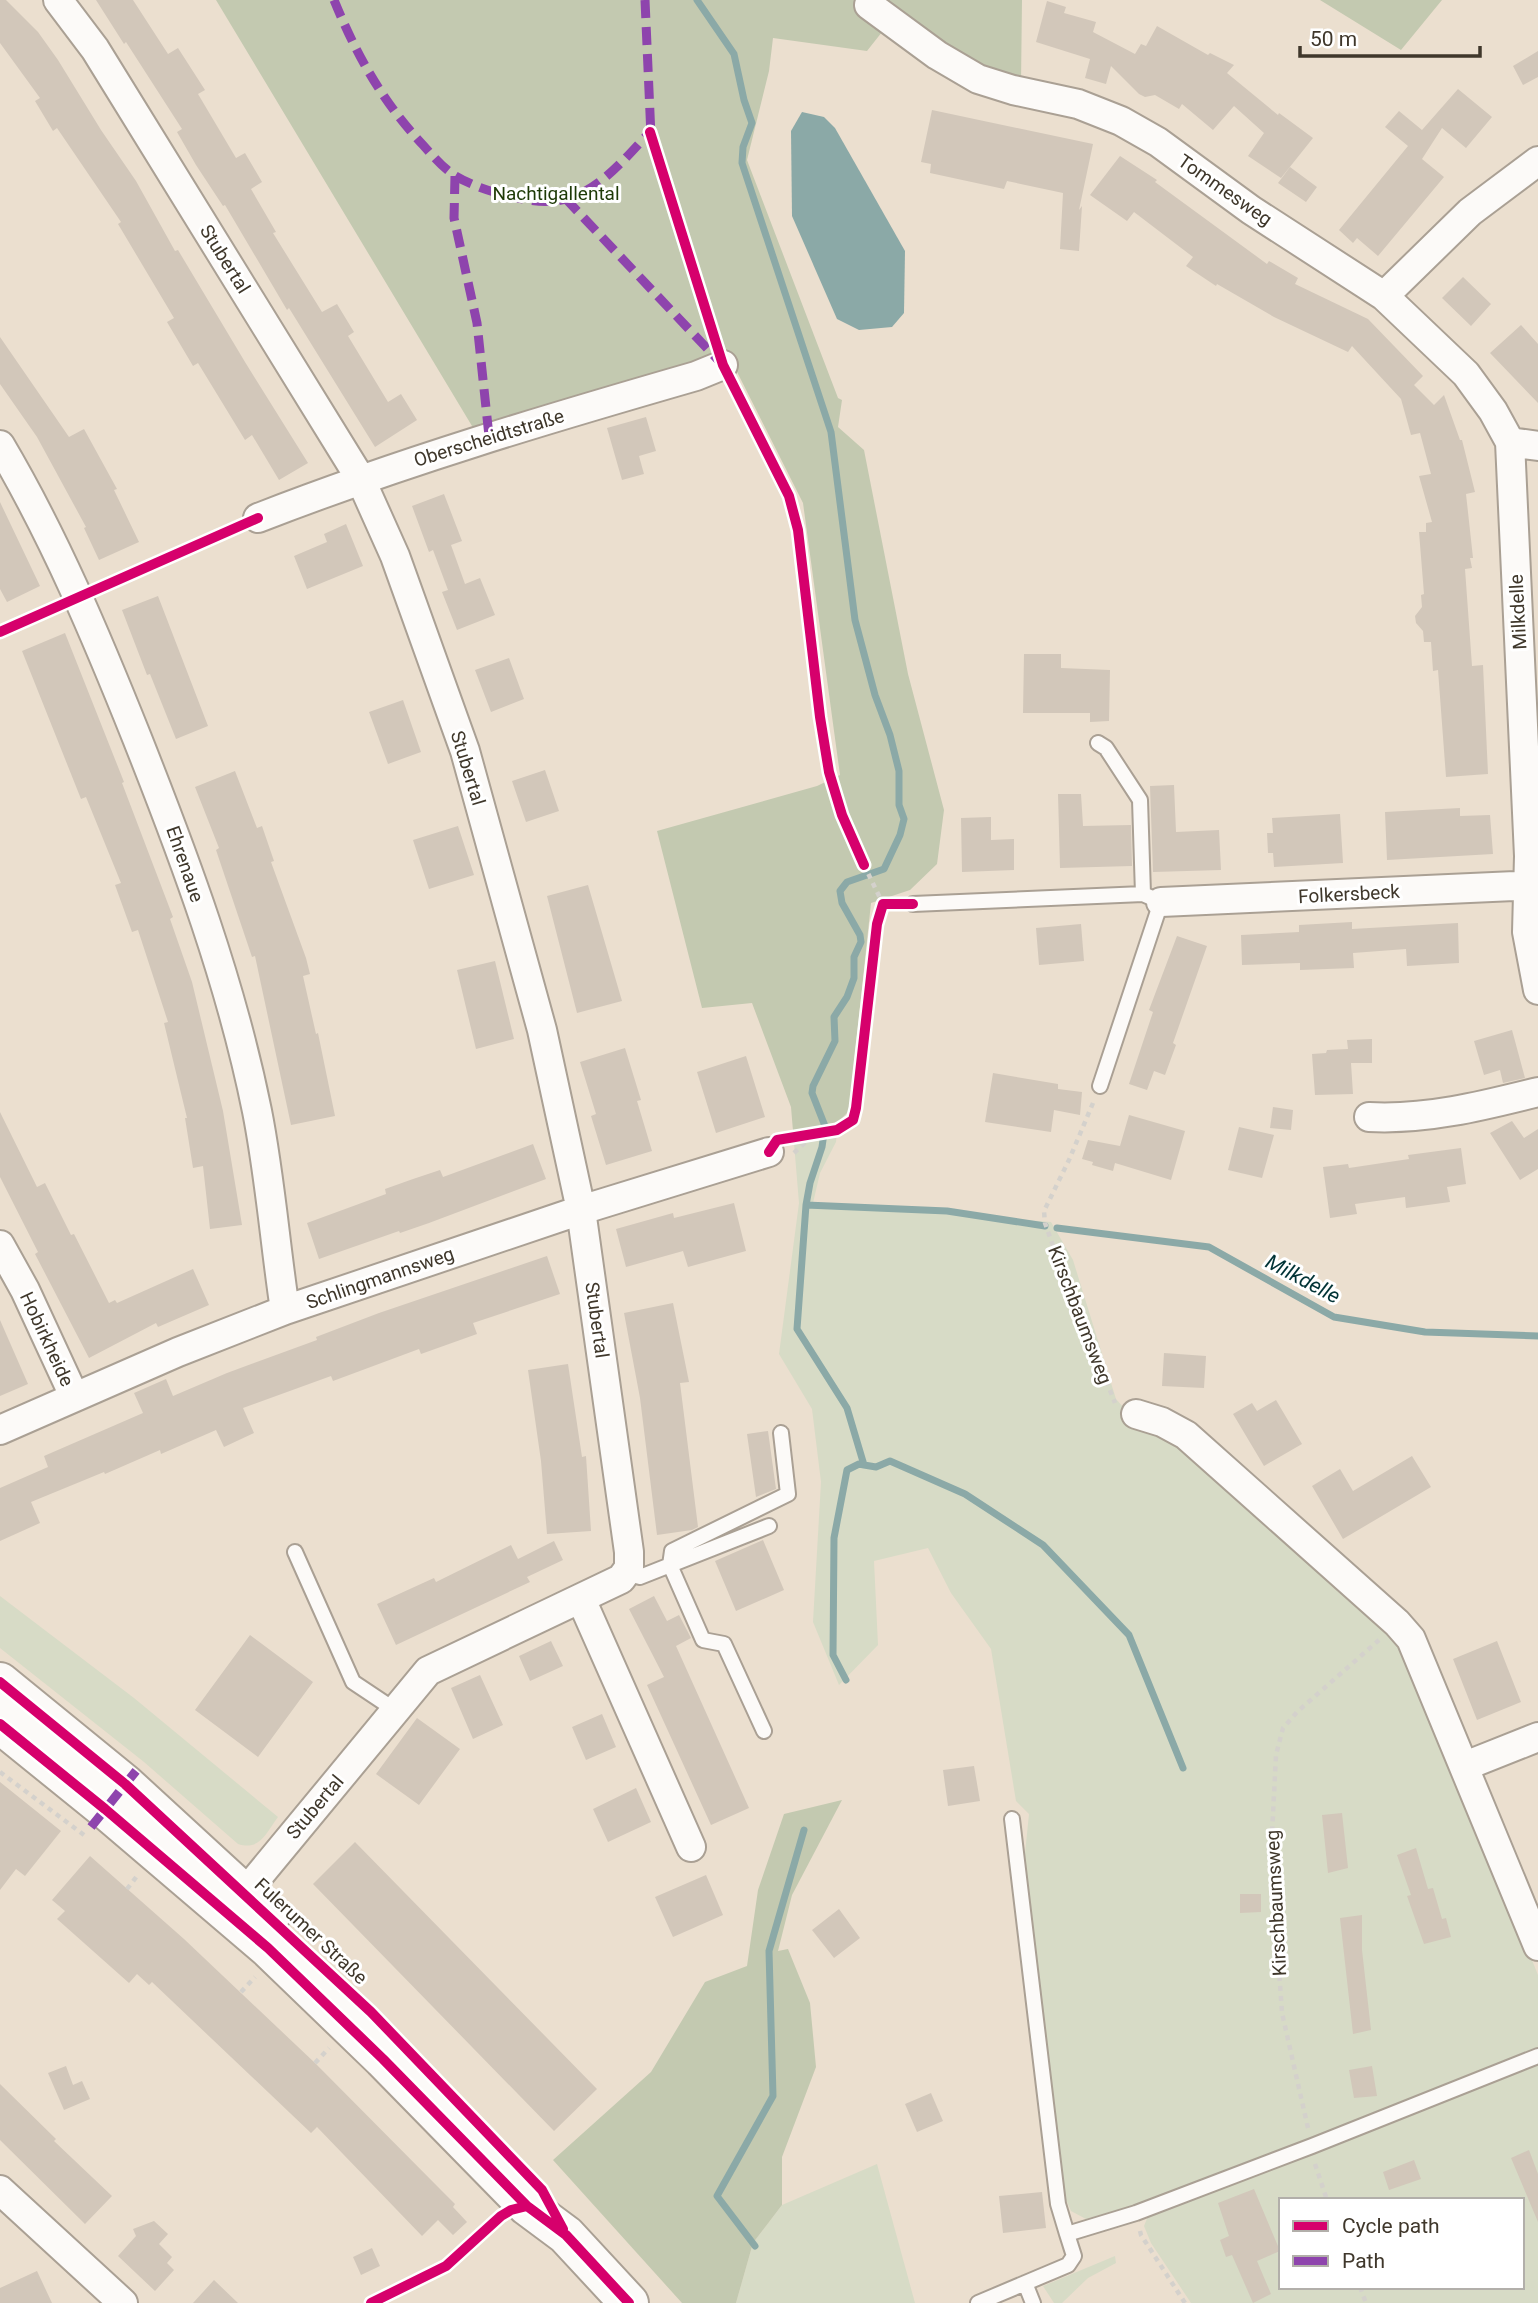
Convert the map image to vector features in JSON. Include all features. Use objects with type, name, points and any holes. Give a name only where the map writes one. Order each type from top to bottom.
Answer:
[{"type":"main road","name":"Fulerumer Straße","points":[[0,1682],[125,1784],[236,1903]]},
{"type":"main road","name":"Fulerumer Straße","points":[[0,1724],[105,1809],[236,1903],[372,2012],[542,2190],[566,2235],[629,2303]]},
{"type":"street","name":"Stubertal","points":[[58,0],[95,48],[360,478],[395,556],[465,751],[542,1030],[581,1210],[629,1552],[629,1568],[621,1578],[428,1671],[236,1903]]},
{"type":"street","name":"Tommesweg","points":[[866,2],[937,55],[978,79],[1013,90],[1078,104],[1121,121],[1158,142],[1251,210],[1384,296],[1466,374],[1493,411],[1510,442]]},
{"type":"street","points":[[1384,296],[1469,212],[1538,161]]},
{"type":"street","name":"Oberscheidtstraße","points":[[258,517],[360,478],[489,436],[695,376],[723,365]]},
{"type":"street","points":[[1510,442],[1538,446]]},
{"type":"street","name":"Milkdelle","points":[[1510,442],[1533,885],[1527,932],[1538,990]]},
{"type":"street","name":"Ehrenaue","points":[[0,445],[33,501],[122,701],[170,821],[226,981],[257,1112],[285,1310]]},
{"type":"street","name":"Folkersbeck","points":[[1152,898],[1533,885]]},
{"type":"street","points":[[1368,1117],[1397,1118],[1459,1111],[1538,1092]]},
{"type":"street","name":"Schlingmannsweg","points":[[0,1430],[178,1352],[285,1310],[581,1210],[769,1152]]},
{"type":"street","name":"Hobirkheide","points":[[0,1245],[25,1290],[74,1396]]},
{"type":"street","points":[[1136,1415],[1162,1422],[1186,1435],[1398,1623],[1411,1639],[1538,1946]]},
{"type":"street","points":[[581,1599],[691,1847]]},
{"type":"street","points":[[1465,1766],[1538,1737]]},
{"type":"street","points":[[0,2190],[123,2303]]},
{"type":"lane","points":[[1098,743],[1106,748],[1140,800],[1152,898],[1100,1086]]},
{"type":"lane","name":"Folkersbeck","points":[[913,904],[1152,898]]},
{"type":"lane","points":[[764,1731],[724,1644],[703,1640],[670,1565],[672,1551],[788,1494],[781,1433]]},
{"type":"lane","points":[[625,1573],[640,1577],[769,1526]]},
{"type":"lane","points":[[295,1552],[346,1671],[353,1682],[395,1710]]},
{"type":"lane","points":[[978,2303],[1068,2265],[1074,2256],[1058,2204],[1012,1819]]},
{"type":"lane","points":[[1067,2234],[1136,2213],[1538,2056]]},
{"type":"lane","points":[[1025,2283],[1033,2303]]},
{"type":"path","points":[[864,865],[883,904]]},
{"type":"path","points":[[0,1772],[84,1835],[91,1827]]},
{"type":"path","points":[[127,1889],[141,1871]]},
{"type":"path","points":[[241,1992],[257,1974]]},
{"type":"path","points":[[315,2063],[331,2046]]},
{"type":"path","points":[[1136,2213],[1140,2235],[1185,2303]]},
{"type":"green space","name":"Nachtigallental","points":[[216,0],[1022,0],[1021,83],[967,59],[897,13],[867,51],[773,38],[769,71],[747,160],[838,398],[842,400],[838,427],[864,450],[908,674],[944,810],[937,864],[910,890],[871,903],[849,1111],[838,1122],[793,1131],[791,1107],[752,1003],[702,1008],[657,831],[817,786],[840,775],[803,503],[730,358],[494,425],[472,426]]},
{"type":"green space","points":[[1320,0],[1442,0],[1401,50]]},
{"type":"green space","points":[[838,1122],[836,1142],[820,1173],[813,1203],[1051,1222],[1073,1260],[1116,1399],[1124,1408],[1154,1425],[1408,1649],[1538,1975],[1538,2303],[1191,2303],[1151,2243],[1144,2226],[1148,2216],[1312,2150],[1307,2139],[1131,2206],[1086,2219],[1071,2211],[1063,2193],[1024,1863],[1029,1814],[1016,1801],[991,1649],[951,1593],[928,1548],[874,1561],[878,1645],[839,1685],[813,1622],[821,1482],[812,1409],[779,1354],[799,1203],[793,1131]]},
{"type":"green space","points":[[0,1596],[134,1698],[278,1817],[262,1839],[252,1845],[238,1844],[144,1762],[0,1648]]},
{"type":"green space","points":[[842,1800],[792,1895],[778,1951],[788,1949],[810,2003],[816,2067],[782,2157],[782,2205],[753,2243],[736,2303],[682,2303],[553,2160],[651,2072],[705,1982],[747,1966],[758,1890],[784,1814]]},
{"type":"green space","points":[[877,2164],[915,2303],[736,2303],[753,2243],[782,2205]]},
{"type":"green space","points":[[1115,2256],[1116,2263],[1088,2278],[1062,2303],[1054,2303],[1043,2286]]},
{"type":"water","points":[[802,112],[824,117],[835,128],[905,251],[904,313],[892,327],[859,330],[837,319],[792,216],[791,131]]},
{"type":"building","points":[[0,0],[6,0],[38,32],[58,60],[136,181],[175,251],[178,250],[308,463],[279,480],[252,435],[245,440],[198,363],[193,366],[167,322],[174,318],[118,224],[121,222],[57,128],[53,131],[35,101],[40,98],[0,43]]},
{"type":"building","points":[[96,0],[133,0],[168,54],[178,48],[205,90],[198,94],[236,158],[245,153],[262,182],[251,189],[276,232],[273,233],[322,312],[337,304],[354,332],[348,336],[388,402],[401,394],[417,420],[375,447],[289,308],[287,310],[225,205],[223,206],[196,165],[177,132],[182,129]]},
{"type":"building","points":[[1047,1],[1066,7],[1064,13],[1096,22],[1093,32],[1135,54],[1141,44],[1146,46],[1157,26],[1208,55],[1210,53],[1234,65],[1227,73],[1278,115],[1279,113],[1313,138],[1281,178],[1248,156],[1264,133],[1234,106],[1213,130],[1182,104],[1179,109],[1155,95],[1145,97],[1139,94],[1111,66],[1106,84],[1085,78],[1090,59],[1036,42]]},
{"type":"building","points":[[1538,51],[1538,77],[1523,85],[1513,66]]},
{"type":"building","points":[[1458,89],[1492,117],[1466,148],[1442,128],[1422,159],[1444,177],[1378,256],[1357,238],[1353,243],[1339,230],[1408,146],[1385,127],[1399,111],[1422,130]]},
{"type":"building","points":[[932,110],[1093,144],[1079,210],[1082,206],[1079,251],[1060,249],[1063,193],[1007,181],[1004,189],[930,173],[931,164],[921,162]]},
{"type":"building","points":[[1120,156],[1157,180],[1155,182],[1267,264],[1269,261],[1298,278],[1295,284],[1368,319],[1423,376],[1414,385],[1434,405],[1444,395],[1462,440],[1475,492],[1466,494],[1473,558],[1470,558],[1472,568],[1465,569],[1472,666],[1483,665],[1488,774],[1446,777],[1438,670],[1433,671],[1431,642],[1424,642],[1423,631],[1416,623],[1415,616],[1422,607],[1421,595],[1424,594],[1419,532],[1426,532],[1426,523],[1432,522],[1419,476],[1431,474],[1420,433],[1411,435],[1401,399],[1352,346],[1348,352],[1274,317],[1217,284],[1216,286],[1186,266],[1193,257],[1134,212],[1127,221],[1090,195]]},
{"type":"building","points":[[1290,167],[1317,187],[1306,202],[1278,183]]},
{"type":"building","points":[[1463,277],[1491,304],[1471,326],[1442,298]]},
{"type":"building","points":[[1521,325],[1538,344],[1538,403],[1490,353]]},
{"type":"building","points":[[0,337],[69,437],[84,429],[117,489],[114,490],[139,542],[99,560],[84,528],[86,527],[37,437],[0,384]]},
{"type":"building","points":[[646,417],[656,451],[639,456],[644,474],[622,480],[607,428]]},
{"type":"building","points":[[444,494],[462,541],[451,545],[465,584],[480,578],[495,615],[457,630],[442,592],[448,590],[433,550],[429,552],[412,506]]},
{"type":"building","points":[[0,502],[40,586],[7,602],[0,589]]},
{"type":"building","points":[[346,524],[363,566],[307,589],[294,556],[327,542],[324,534]]},
{"type":"building","points":[[158,596],[208,726],[176,739],[122,610]]},
{"type":"building","points":[[65,633],[124,782],[122,783],[173,917],[170,919],[192,982],[223,1111],[242,1225],[210,1229],[203,1166],[193,1168],[187,1118],[164,1023],[168,1022],[138,930],[132,932],[115,885],[121,883],[86,797],[81,799],[22,651]]},
{"type":"building","points":[[1024,654],[1061,654],[1061,668],[1110,670],[1109,721],[1090,722],[1090,713],[1023,713]]},
{"type":"building","points":[[509,658],[524,699],[491,712],[475,670]]},
{"type":"building","points":[[403,700],[421,752],[388,764],[369,712]]},
{"type":"building","points":[[545,770],[559,811],[526,822],[512,781]]},
{"type":"building","points":[[235,771],[257,828],[262,826],[274,861],[271,862],[306,958],[310,974],[303,976],[335,1116],[291,1125],[255,956],[252,957],[216,850],[219,848],[195,787]]},
{"type":"building","points":[[1174,785],[1176,832],[1219,830],[1221,870],[1153,872],[1150,786]]},
{"type":"building","points":[[1058,794],[1081,794],[1083,826],[1131,825],[1132,866],[1060,868]]},
{"type":"building","points":[[1460,808],[1460,816],[1490,815],[1493,854],[1387,860],[1385,812]]},
{"type":"building","points":[[1340,814],[1343,863],[1274,867],[1273,853],[1268,853],[1267,833],[1273,833],[1272,818]]},
{"type":"building","points":[[991,817],[991,840],[1014,839],[1014,870],[962,872],[961,818]]},
{"type":"building","points":[[458,826],[474,875],[429,889],[413,840]]},
{"type":"building","points":[[588,885],[622,1001],[577,1013],[547,896]]},
{"type":"building","points":[[1352,922],[1352,929],[1458,923],[1459,963],[1407,966],[1406,949],[1353,953],[1354,968],[1300,970],[1300,963],[1242,965],[1241,935],[1299,932],[1299,925]]},
{"type":"building","points":[[1081,924],[1084,961],[1039,965],[1036,928]]},
{"type":"building","points":[[1177,936],[1207,946],[1173,1043],[1176,1045],[1165,1075],[1154,1071],[1147,1090],[1129,1084],[1153,1012],[1149,1010]]},
{"type":"building","points":[[495,961],[514,1039],[476,1049],[457,970]]},
{"type":"building","points":[[1512,1030],[1525,1078],[1503,1083],[1500,1070],[1484,1075],[1474,1041]]},
{"type":"building","points":[[1372,1039],[1372,1063],[1351,1063],[1353,1094],[1315,1095],[1312,1054],[1348,1049],[1347,1040]]},
{"type":"building","points":[[625,1048],[641,1100],[637,1101],[652,1151],[606,1165],[591,1116],[596,1114],[580,1062]]},
{"type":"building","points":[[746,1056],[765,1117],[716,1133],[697,1072]]},
{"type":"building","points":[[993,1073],[1058,1084],[1058,1089],[1082,1092],[1080,1115],[1054,1110],[1051,1132],[985,1122]]},
{"type":"building","points":[[1273,1107],[1293,1110],[1291,1130],[1270,1128]]},
{"type":"building","points":[[0,1112],[37,1187],[45,1183],[109,1303],[115,1300],[117,1303],[193,1269],[209,1305],[158,1327],[156,1323],[89,1358],[35,1254],[38,1252],[0,1177]]},
{"type":"building","points":[[1129,1115],[1185,1131],[1171,1180],[1115,1163],[1113,1171],[1082,1159],[1088,1140],[1120,1146]]},
{"type":"building","points":[[1512,1121],[1524,1138],[1538,1129],[1538,1169],[1520,1180],[1490,1133]]},
{"type":"building","points":[[1239,1127],[1274,1135],[1262,1178],[1228,1170]]},
{"type":"building","points":[[533,1144],[546,1179],[429,1223],[319,1259],[307,1223],[386,1194],[385,1189],[413,1179],[440,1170],[443,1177]]},
{"type":"building","points":[[1461,1148],[1466,1184],[1447,1187],[1450,1202],[1406,1208],[1405,1197],[1355,1204],[1357,1214],[1330,1218],[1323,1167],[1348,1164],[1349,1168],[1409,1159],[1408,1155]]},
{"type":"building","points":[[734,1203],[746,1251],[688,1267],[683,1251],[626,1267],[616,1229],[673,1213],[674,1218]]},
{"type":"building","points":[[547,1256],[560,1294],[473,1323],[477,1334],[421,1354],[419,1349],[333,1381],[331,1376],[243,1408],[254,1433],[224,1447],[216,1430],[161,1454],[160,1450],[31,1502],[40,1523],[0,1541],[0,1488],[48,1467],[44,1456],[143,1413],[134,1393],[166,1379],[173,1396],[379,1313]]},
{"type":"building","points":[[673,1303],[689,1382],[680,1383],[698,1527],[657,1535],[640,1398],[624,1313]]},
{"type":"building","points":[[0,1320],[28,1384],[0,1396]]},
{"type":"building","points":[[1164,1353],[1206,1356],[1204,1388],[1162,1386]]},
{"type":"building","points":[[568,1364],[582,1457],[586,1456],[591,1531],[547,1534],[541,1461],[528,1370]]},
{"type":"building","points":[[1276,1400],[1302,1444],[1264,1466],[1233,1414],[1252,1403],[1257,1411]]},
{"type":"building","points":[[768,1431],[776,1489],[756,1497],[747,1434]]},
{"type":"building","points":[[1412,1456],[1431,1487],[1343,1539],[1312,1486],[1340,1469],[1353,1491]]},
{"type":"building","points":[[763,1540],[784,1590],[736,1611],[715,1561]]},
{"type":"building","points":[[554,1541],[563,1560],[527,1577],[530,1582],[396,1645],[377,1604],[434,1578],[436,1582],[511,1545],[518,1559]]},
{"type":"building","points":[[654,1596],[667,1621],[679,1615],[691,1638],[676,1646],[749,1808],[711,1825],[647,1685],[664,1677],[629,1609]]},
{"type":"building","points":[[250,1635],[313,1682],[258,1757],[195,1710]]},
{"type":"building","points":[[551,1641],[563,1666],[530,1681],[519,1656]]},
{"type":"building","points":[[1497,1641],[1521,1702],[1477,1720],[1453,1659]]},
{"type":"building","points":[[480,1675],[503,1725],[473,1739],[451,1688]]},
{"type":"building","points":[[602,1714],[616,1747],[586,1760],[572,1727]]},
{"type":"building","points":[[417,1718],[460,1749],[419,1805],[376,1774]]},
{"type":"building","points":[[974,1766],[980,1801],[948,1806],[943,1770]]},
{"type":"building","points":[[0,1782],[61,1831],[25,1876],[16,1869],[0,1890]]},
{"type":"building","points":[[636,1788],[651,1822],[608,1842],[593,1809]]},
{"type":"building","points":[[1342,1813],[1348,1868],[1328,1873],[1322,1815]]},
{"type":"building","points":[[355,1842],[597,2089],[554,2131],[313,1884]]},
{"type":"building","points":[[1416,1848],[1428,1889],[1433,1888],[1442,1919],[1446,1918],[1451,1937],[1424,1944],[1407,1896],[1411,1895],[1397,1855]]},
{"type":"building","points":[[90,1856],[184,1939],[315,2063],[455,2204],[453,2207],[467,2222],[453,2235],[438,2220],[422,2236],[317,2127],[311,2133],[152,1982],[149,1985],[137,1974],[129,1983],[57,1919],[65,1911],[52,1900]]},
{"type":"building","points":[[706,1875],[723,1915],[673,1937],[655,1897]]},
{"type":"building","points":[[1240,1894],[1261,1894],[1261,1912],[1240,1913]]},
{"type":"building","points":[[839,1909],[860,1938],[834,1958],[812,1930]]},
{"type":"building","points":[[1362,1915],[1362,1950],[1371,2030],[1353,2034],[1340,1918]]},
{"type":"building","points":[[66,2066],[73,2085],[82,2081],[90,2099],[64,2110],[48,2073]]},
{"type":"building","points":[[1372,2066],[1377,2096],[1354,2098],[1349,2070]]},
{"type":"building","points":[[0,2084],[56,2139],[54,2141],[112,2196],[85,2224],[0,2140]]},
{"type":"building","points":[[931,2093],[943,2121],[917,2132],[905,2104]]},
{"type":"building","points":[[1529,2150],[1538,2174],[1538,2222],[1511,2158]]},
{"type":"building","points":[[1414,2160],[1421,2179],[1389,2190],[1383,2172]]},
{"type":"building","points":[[1254,2189],[1279,2249],[1279,2251],[1257,2261],[1271,2294],[1253,2303],[1232,2255],[1226,2257],[1220,2240],[1229,2236],[1218,2203]]},
{"type":"building","points":[[1042,2192],[1046,2228],[1003,2233],[999,2196]]},
{"type":"building","points":[[154,2221],[168,2234],[159,2244],[172,2257],[167,2263],[174,2270],[155,2291],[118,2256],[136,2236],[133,2229]]},
{"type":"building","points":[[372,2248],[380,2266],[361,2275],[353,2257]]},
{"type":"building","points":[[37,2271],[52,2303],[0,2303],[0,2288]]},
{"type":"building","points":[[214,2280],[238,2303],[193,2303]]},
{"type":"waterway","points":[[697,0],[734,54],[752,123],[743,147],[742,163],[831,432],[855,620],[899,771],[899,805],[904,819],[900,835],[884,869],[847,882],[840,891],[842,903],[860,935],[861,942],[854,957],[854,978],[847,997],[834,1017],[835,1041],[812,1093],[825,1126],[806,1205],[797,1329],[847,1408],[864,1465],[859,1464],[847,1470],[834,1538],[833,1655],[846,1680]]},
{"type":"waterway","name":"Milkdelle","points":[[806,1205],[947,1211],[1045,1226]]},
{"type":"waterway","name":"Milkdelle","points":[[1057,1228],[1209,1247],[1334,1317],[1425,1332],[1538,1336]]},
{"type":"waterway","points":[[864,1465],[876,1467],[890,1461],[965,1494],[1043,1545],[1129,1635],[1183,1768]]},
{"type":"waterway","points":[[755,2246],[717,2196],[773,2096],[769,1951],[804,1830]]},
{"type":"marked path","points":[[334,0],[361,59],[395,112],[442,165],[454,175],[476,186],[531,200],[549,201],[574,197],[601,181],[650,132]]},
{"type":"marked path","points":[[645,0],[651,136]]},
{"type":"marked path","points":[[455,176],[454,218],[477,323],[489,436]]},
{"type":"marked path","points":[[565,198],[718,360]]},
{"type":"marked path","points":[[91,1827],[140,1766]]},
{"type":"cycle path","points":[[650,132],[723,365],[789,496],[798,530],[829,772],[842,815],[864,865]]},
{"type":"cycle path","points":[[0,632],[258,518]]},
{"type":"cycle path","points":[[769,1152],[777,1140],[837,1130],[853,1120],[877,924],[883,904],[913,904]]},
{"type":"cycle path","points":[[0,1682],[125,1784],[371,2012],[542,2190],[563,2229]]},
{"type":"cycle path","points":[[0,1724],[105,1809],[268,1948],[383,2059],[527,2206],[566,2235],[629,2303]]},
{"type":"cycle path","points":[[371,2303],[446,2266],[501,2216],[527,2206]]}]
